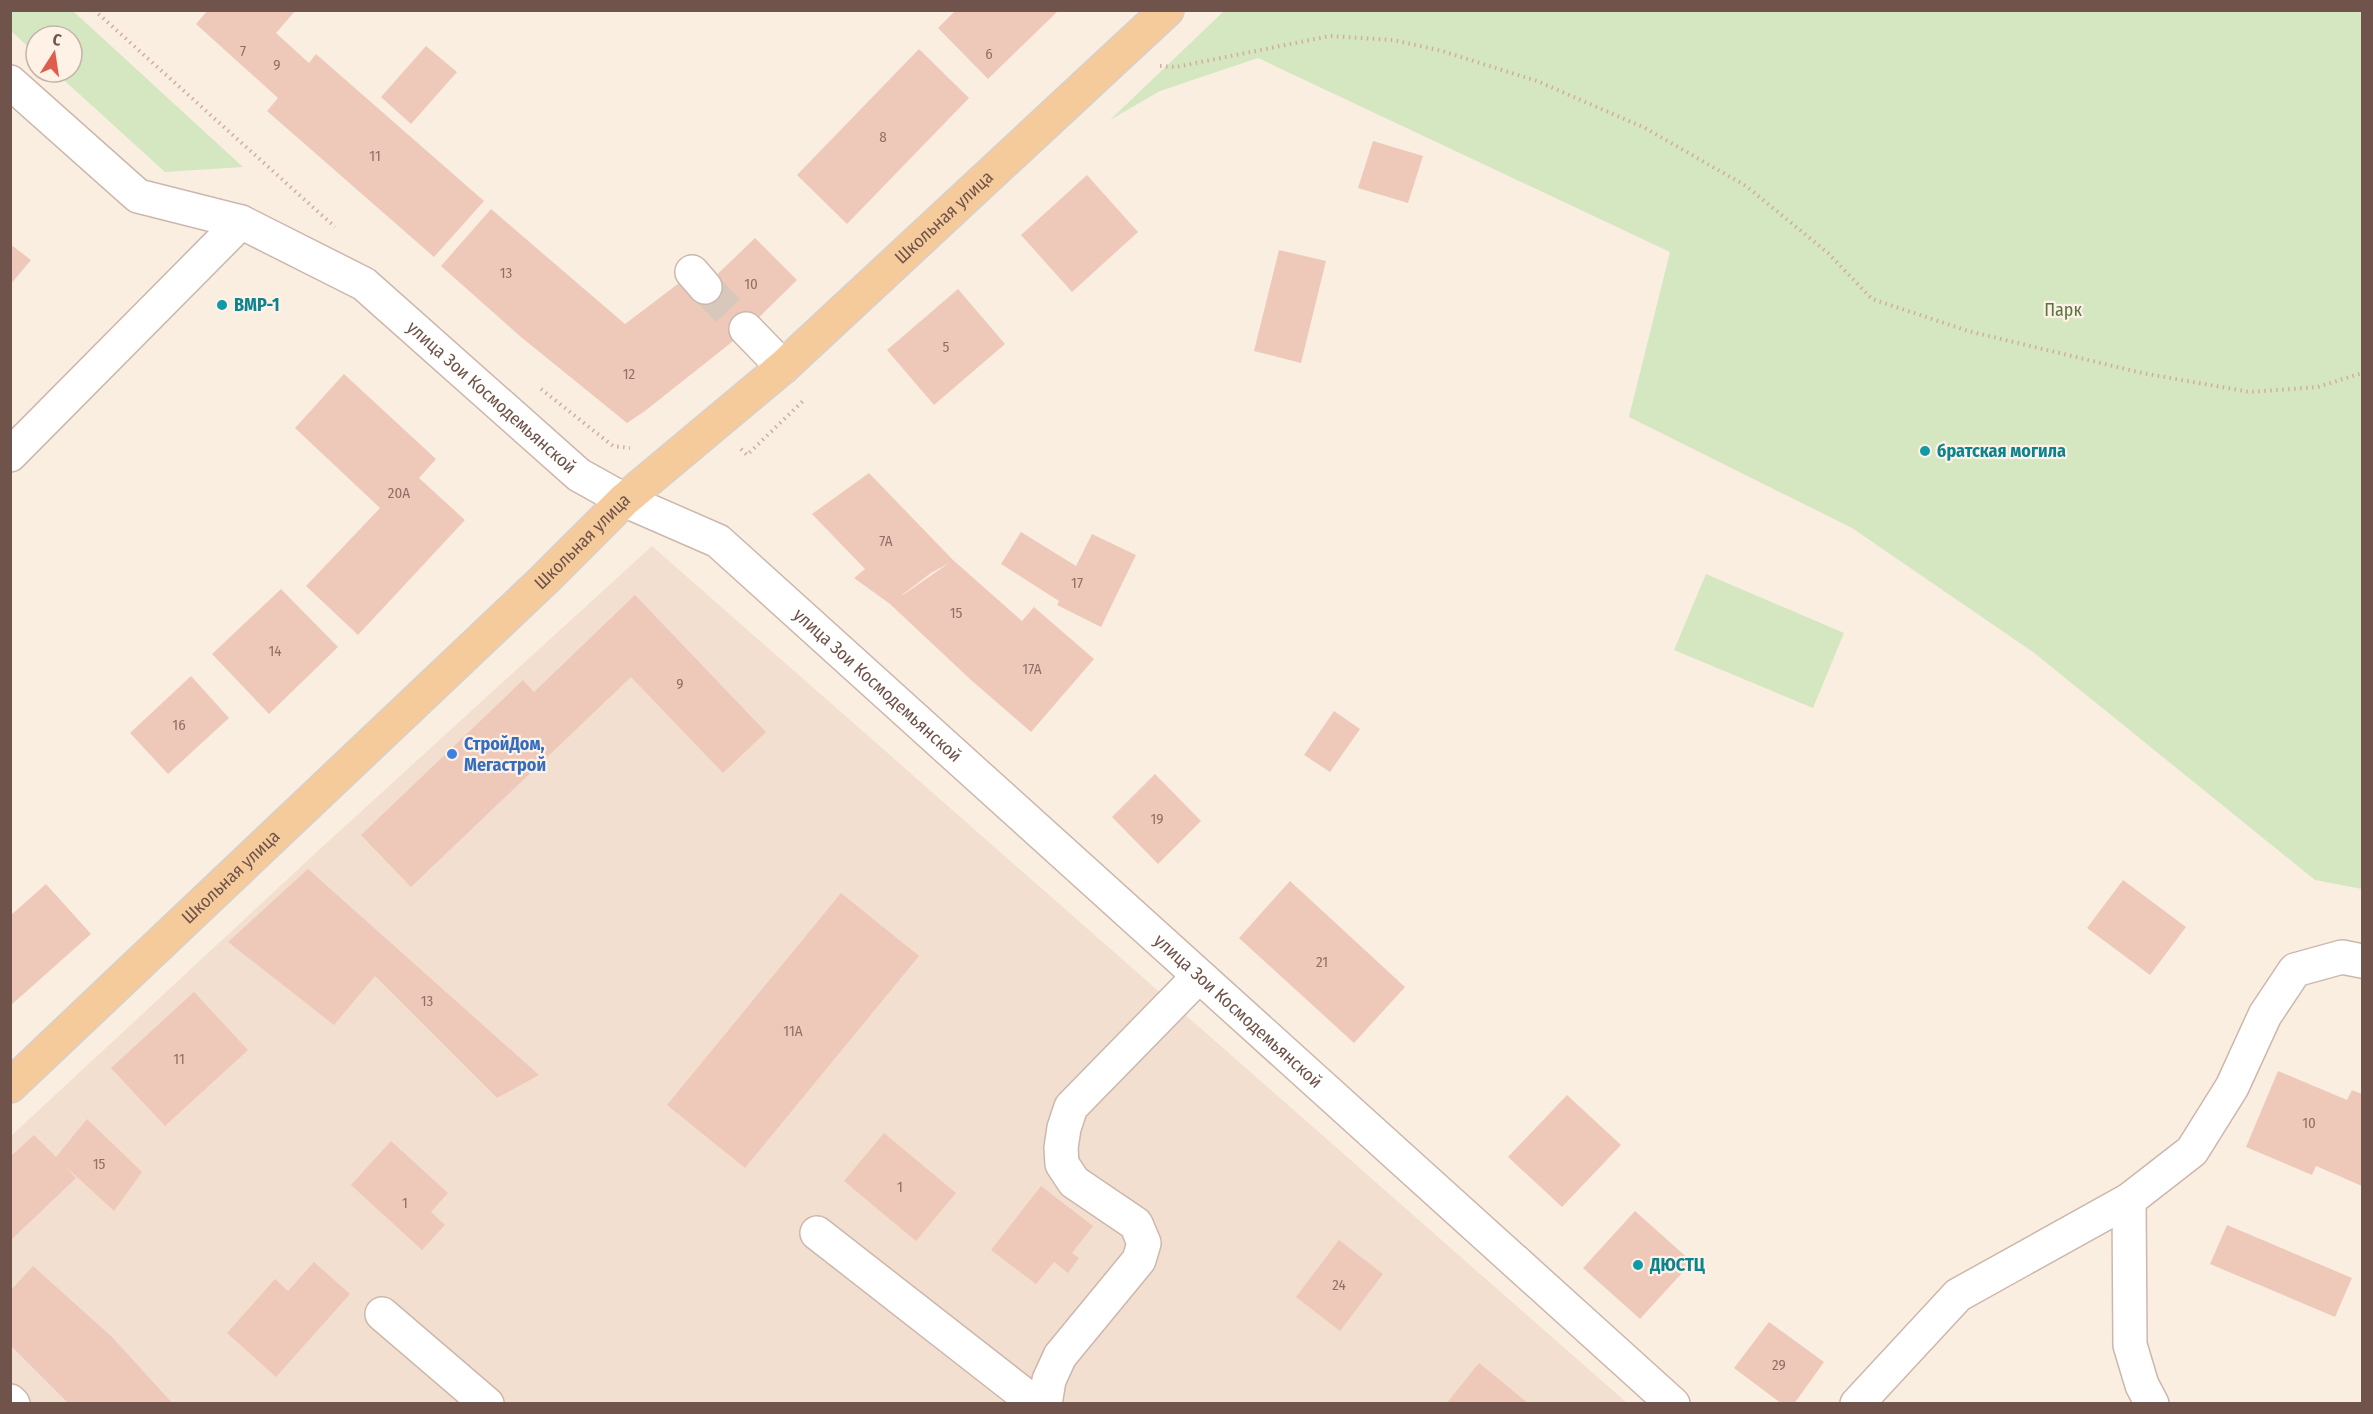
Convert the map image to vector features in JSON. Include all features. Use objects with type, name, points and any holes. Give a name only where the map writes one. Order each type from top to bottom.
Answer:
[{"type":"main road","name":"Школьная улица","points":[[10,1086],[535,588],[624,500],[783,367],[1167,10]]},
{"type":"street","name":"улица Зои Космодемьянской","points":[[10,82],[138,196],[241,222],[364,284],[579,475],[624,500],[718,541],[1673,1404]]},
{"type":"street","points":[[10,455],[241,222]]},
{"type":"street","points":[[746,329],[783,367]]},
{"type":"street","points":[[1857,1404],[1958,1295],[2129,1200],[2192,1151],[2232,1087],[2265,1015],[2295,970],[2352,959]]},
{"type":"street","points":[[1045,1404],[1049,1380],[1060,1356],[1139,1260],[1144,1243],[1136,1224],[1074,1182],[1062,1164],[1061,1148],[1071,1107],[1200,976]]},
{"type":"street","points":[[2129,1200],[2130,1345],[2142,1385],[2152,1404]]},
{"type":"street","points":[[817,1233],[1036,1404]]},
{"type":"street","points":[[382,1314],[487,1404]]},
{"type":"path","points":[[94,10],[339,231]]},
{"type":"path","points":[[1150,66],[1176,67],[1330,36],[1394,40],[1443,51],[1537,81],[1634,123],[1746,186],[1828,253],[1872,299],[1968,331],[2037,348],[2142,373],[2250,392],[2318,387],[2362,373]]},
{"type":"path","points":[[540,389],[613,446],[633,448]]},
{"type":"path","points":[[716,424],[747,455],[807,397]]},
{"type":"shaded area","points":[[652,546],[1627,1403],[27,1404],[11,1387],[11,1136],[320,849]]},
{"type":"green space","points":[[10,11],[73,11],[243,167],[165,172],[68,84],[84,84],[84,24],[24,24],[24,43],[11,31]]},
{"type":"green space","name":"Парк","points":[[1224,11],[2362,11],[2362,889],[2315,880],[2033,652],[1852,528],[1629,417],[1670,252],[1258,58],[1160,91],[1110,120]]},
{"type":"green space","points":[[1706,574],[1844,633],[1813,708],[1674,650]]},
{"type":"building","points":[[208,10],[296,10],[276,33],[309,63],[316,54],[484,201],[434,257],[267,111],[278,98],[196,24]]},
{"type":"building","points":[[956,10],[1059,10],[988,79],[938,28]]},
{"type":"building","points":[[426,46],[457,72],[411,124],[381,97]]},
{"type":"building","points":[[919,49],[969,98],[847,224],[797,175]]},
{"type":"building","points":[[1373,141],[1423,156],[1408,203],[1358,188]]},
{"type":"building","points":[[1087,175],[1138,232],[1072,292],[1021,235]]},
{"type":"building","points":[[491,209],[625,324],[687,277],[700,291],[755,238],[797,280],[742,334],[627,423],[521,337],[441,266]]},
{"type":"building","points":[[10,244],[31,260],[10,285]]},
{"type":"building","points":[[1279,250],[1326,261],[1301,363],[1254,351]]},
{"type":"building","points":[[958,289],[1005,344],[934,405],[887,350]]},
{"type":"building","points":[[344,374],[436,459],[419,478],[465,520],[358,635],[306,586],[380,508],[295,428]]},
{"type":"building","points":[[869,473],[953,560],[1022,621],[1034,607],[1094,659],[1031,732],[971,680],[890,604],[854,578],[865,569],[812,514]],"holes":[[[949,563],[903,595],[931,573]]]},
{"type":"building","points":[[1021,532],[1076,566],[1092,534],[1136,555],[1101,627],[1057,605],[1059,601],[1001,564]]},
{"type":"building","points":[[281,589],[338,647],[269,714],[212,654]]},
{"type":"building","points":[[635,595],[766,732],[723,773],[631,677],[411,887],[361,835],[523,680],[534,692]]},
{"type":"building","points":[[191,676],[229,718],[168,774],[130,733]]},
{"type":"building","points":[[1334,711],[1360,729],[1330,772],[1304,755]]},
{"type":"building","points":[[1155,774],[1201,821],[1158,864],[1112,817]]},
{"type":"building","points":[[308,869],[539,1075],[497,1098],[375,976],[334,1025],[228,942]]},
{"type":"building","points":[[2123,880],[2186,927],[2150,975],[2087,928]]},
{"type":"building","points":[[1290,881],[1405,987],[1354,1043],[1239,938]]},
{"type":"building","points":[[46,884],[91,934],[10,1006],[10,916]]},
{"type":"building","points":[[841,893],[919,956],[745,1168],[667,1105]]},
{"type":"building","points":[[194,992],[248,1050],[165,1126],[111,1068]]},
{"type":"building","points":[[2278,1071],[2347,1100],[2352,1090],[2362,1094],[2362,1186],[2316,1166],[2312,1175],[2246,1147]]},
{"type":"building","points":[[1567,1095],[1621,1145],[1562,1207],[1508,1157]]},
{"type":"building","points":[[87,1119],[142,1172],[114,1211],[65,1166],[76,1178],[10,1241],[10,1157],[34,1135],[56,1157]]},
{"type":"building","points":[[884,1133],[956,1193],[916,1241],[844,1181]]},
{"type":"building","points":[[391,1141],[448,1193],[431,1212],[445,1225],[422,1250],[351,1185]]},
{"type":"building","points":[[1041,1186],[1093,1226],[1072,1253],[1079,1258],[1068,1273],[1054,1262],[1036,1284],[991,1250]]},
{"type":"building","name":"ДЮСТЦ","points":[[1635,1211],[1692,1262],[1640,1319],[1583,1268]]},
{"type":"building","points":[[2227,1225],[2352,1278],[2335,1317],[2210,1264]]},
{"type":"building","points":[[1339,1240],[1383,1274],[1340,1331],[1296,1297]]},
{"type":"building","points":[[314,1262],[350,1294],[276,1377],[227,1333],[275,1279],[288,1291]]},
{"type":"building","points":[[33,1266],[112,1337],[173,1404],[69,1404],[10,1345],[10,1291]]},
{"type":"building","points":[[1769,1322],[1824,1362],[1794,1404],[1782,1404],[1734,1368]]},
{"type":"building","points":[[1479,1363],[1529,1404],[1446,1404]]},
{"type":"tunnel","points":[[705,287],[746,329]]},
{"type":"place","name":"BMP-1","points":[[222,305]]},
{"type":"place","name":"братская могила","points":[[1925,451]]},
{"type":"place","name":"СтройДом, Мегастрой","points":[[452,754]]},
{"type":"place","name":"ДЮСТЦ","points":[[1638,1265]]}]
